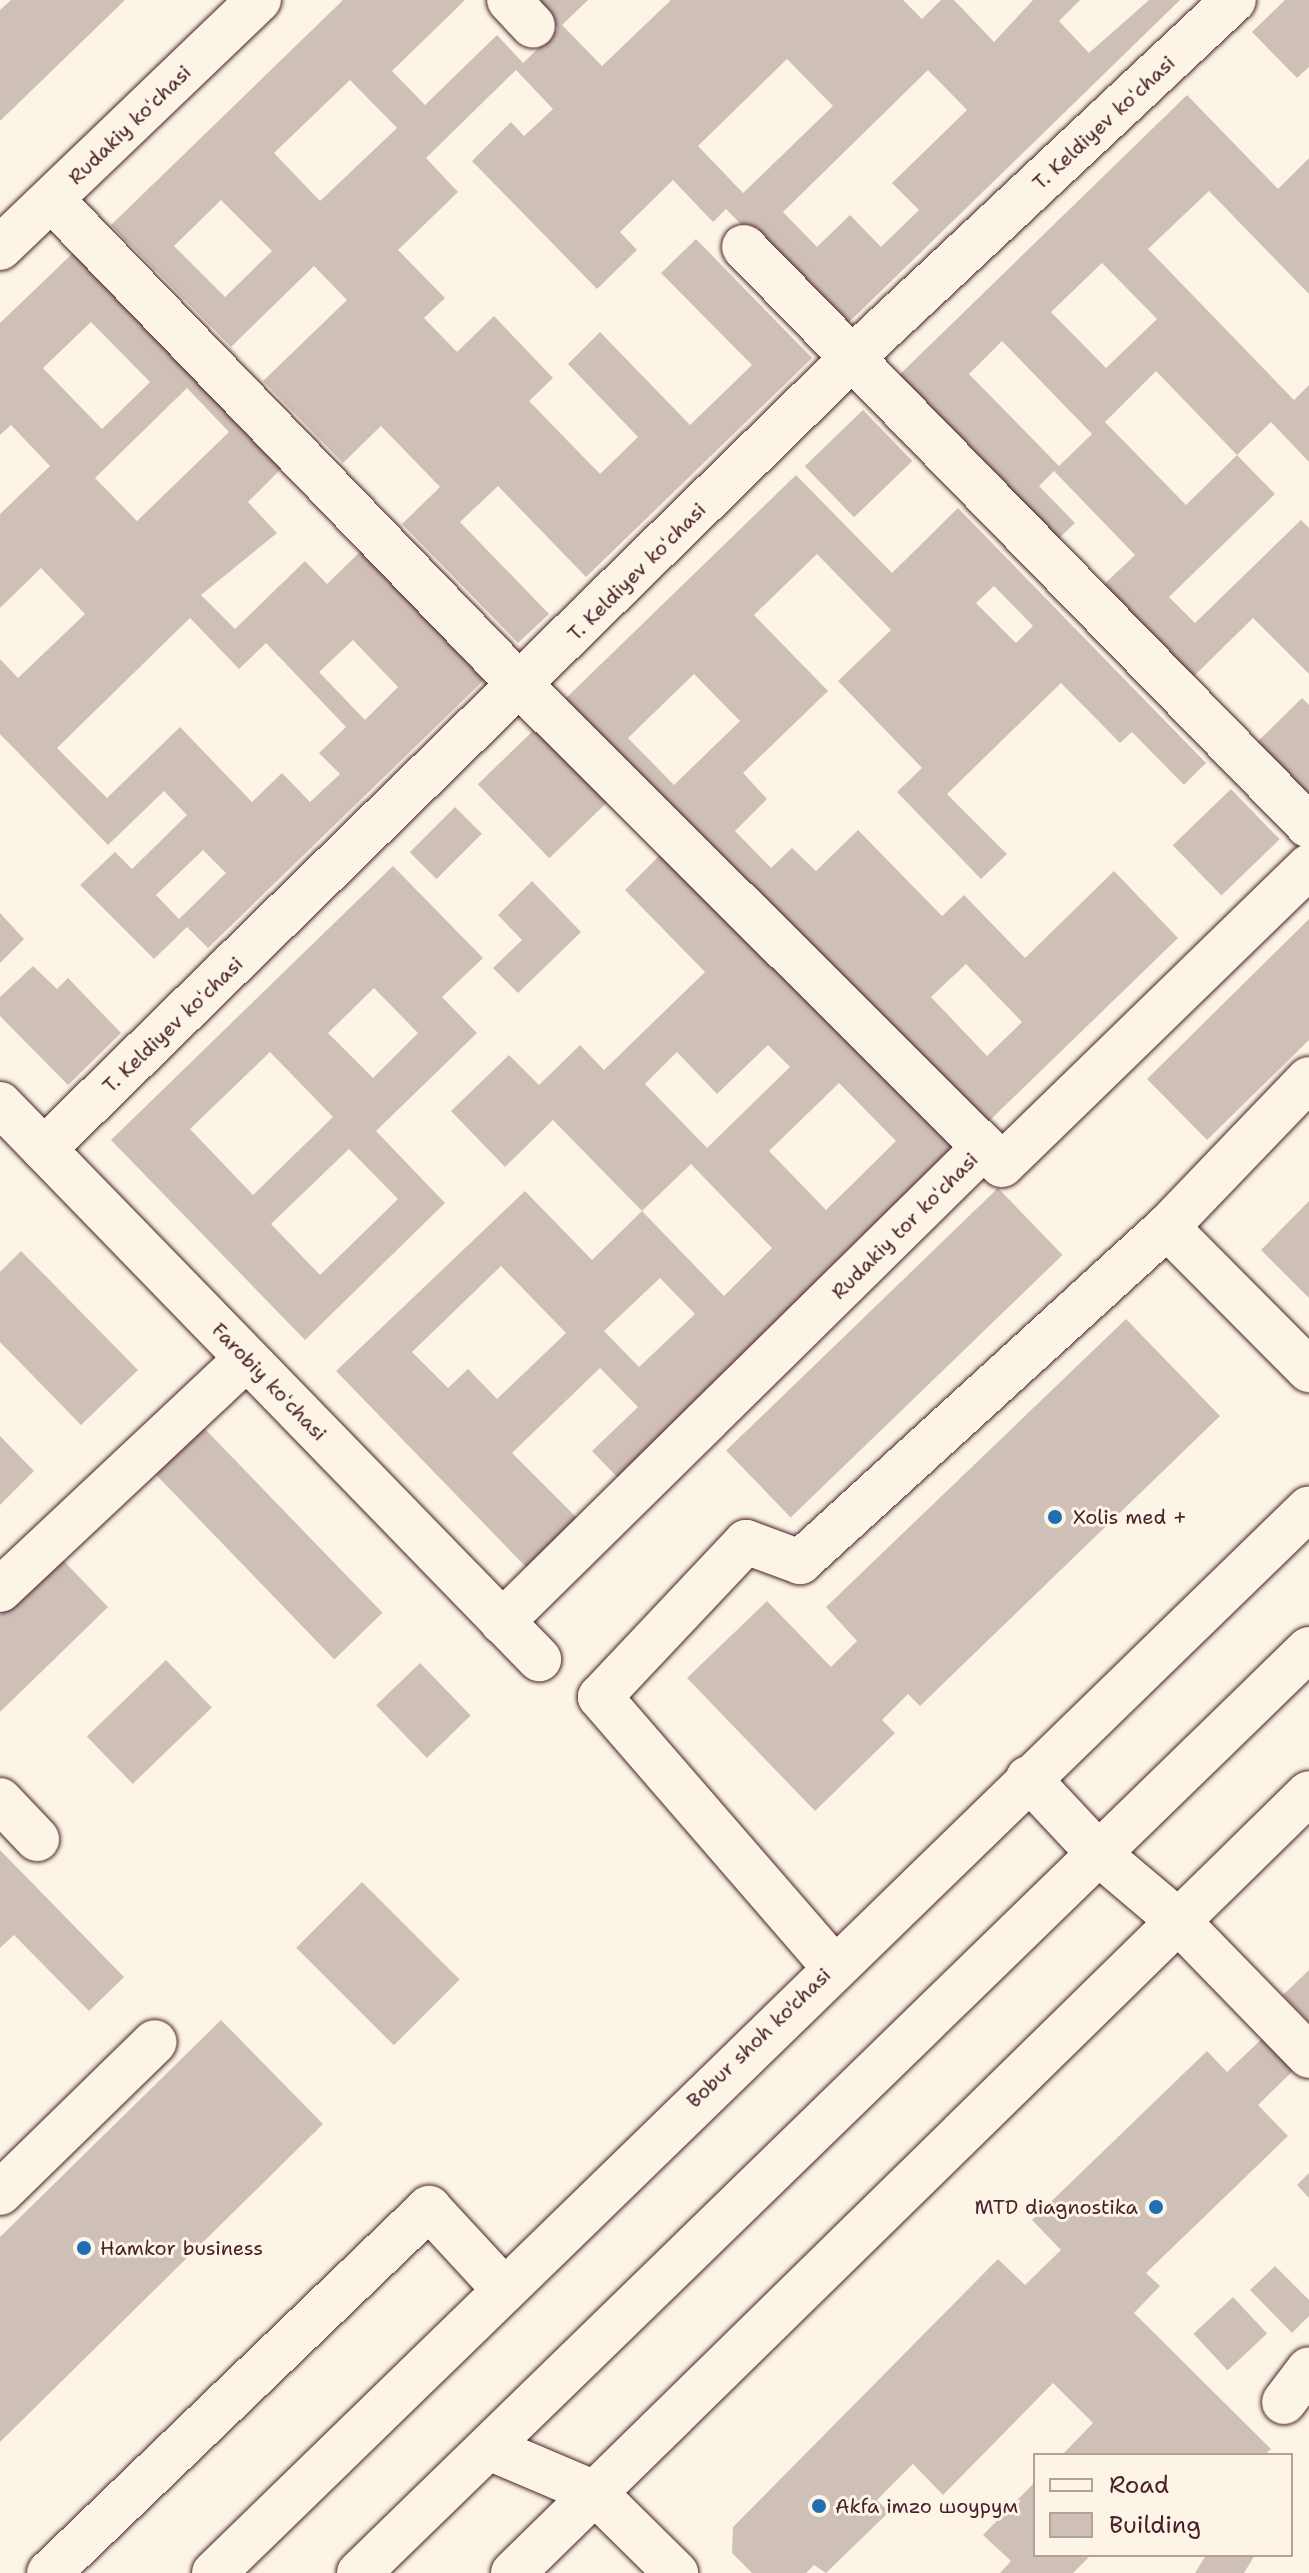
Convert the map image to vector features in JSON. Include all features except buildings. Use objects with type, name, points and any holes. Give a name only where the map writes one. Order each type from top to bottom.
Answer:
[{"type":"main road","name":"Rudakiy koʻchasi","points":[[0,248],[259,0]]},
{"type":"main road","name":"T. Keldiyev koʻchasi","points":[[44,1149],[522,687],[853,357],[1234,0]]},
{"type":"main road","points":[[52,200],[522,687],[984,1147]]},
{"type":"main road","points":[[744,247],[1309,826]]},
{"type":"main road","name":"Rudakiy tor koʻchasi","points":[[502,1622],[984,1147],[1002,1165],[1309,866]]},
{"type":"main road","points":[[833,1966],[600,1697],[746,1542],[800,1562],[1167,1227],[1309,1079]]},
{"type":"main road","name":"Farobiy koʻchasi","points":[[0,1104],[539,1659]]},
{"type":"main road","points":[[1167,1227],[1309,1370]]},
{"type":"main road","points":[[0,1590],[246,1359]]},
{"type":"main road","name":"Bobur shoh ko'chasi","points":[[214,2573],[501,2286],[1309,1508]]},
{"type":"main road","points":[[359,2573],[1309,1649]]},
{"type":"main road","points":[[1028,1778],[1099,1854],[1176,1919],[1309,2056]]},
{"type":"main road","points":[[513,2573],[1176,1919],[1309,1793]]},
{"type":"main road","points":[[0,1800],[37,1839]]},
{"type":"main road","points":[[0,2193],[155,2042]]},
{"type":"main road","points":[[49,2573],[429,2208],[501,2286]]},
{"type":"main road","points":[[489,2448],[595,2493],[676,2573]]},
{"type":"place","name":"Xolis med +","points":[[1055,1517]]},
{"type":"place","name":"MTD diagnostika","points":[[1156,2207]]},
{"type":"place","name":"Hamkor business","points":[[84,2248]]},
{"type":"place","name":"Akfa imzo шоурум","points":[[819,2506]]}]
